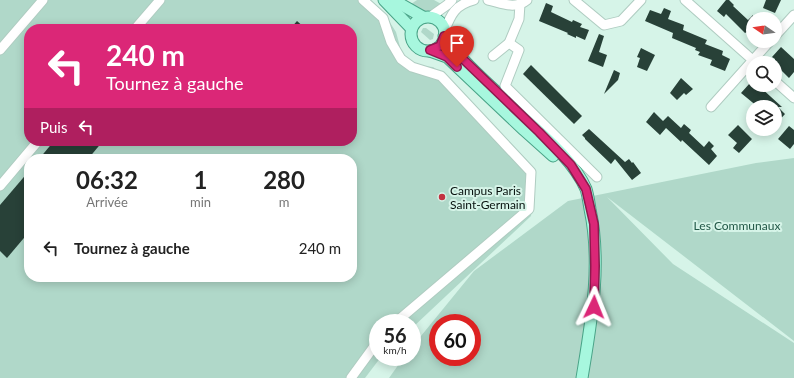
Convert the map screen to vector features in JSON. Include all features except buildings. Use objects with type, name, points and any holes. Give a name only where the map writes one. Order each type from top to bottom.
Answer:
[{"type":"main road","points":[[384,0],[411,28]]},
{"type":"main road","points":[[396,0],[402,5],[426,17],[439,20],[444,34],[464,60],[571,165],[586,189],[594,224],[595,266],[594,307],[582,378]]},
{"type":"main road","points":[[426,17],[418,20],[411,28],[410,34],[414,44],[424,50],[430,50],[440,46],[444,34]]},
{"type":"main road","points":[[430,50],[447,57],[557,159],[571,174],[583,197],[594,224]]},
{"type":"street","points":[[0,50],[43,0]]},
{"type":"street","points":[[138,24],[160,0]]},
{"type":"street","points":[[363,0],[383,18],[391,42],[401,59],[412,67],[441,76],[531,172],[529,209],[406,314]]},
{"type":"street","points":[[426,17],[442,9],[452,0]]},
{"type":"street","points":[[444,34],[454,11],[463,3],[474,0]]},
{"type":"street","points":[[488,0],[510,6],[522,3]]},
{"type":"street","points":[[508,0],[522,3]]},
{"type":"street","points":[[574,0],[604,25],[621,20],[640,0]]},
{"type":"street","points":[[618,21],[618,17],[633,0]]},
{"type":"street","points":[[685,0],[747,56]]},
{"type":"street","points":[[493,56],[509,43],[519,19],[522,3]]},
{"type":"street","points":[[782,29],[794,16]]},
{"type":"street","points":[[509,43],[520,50],[505,86],[597,177]]},
{"type":"street","points":[[759,56],[765,48]]},
{"type":"street","points":[[711,107],[746,70]]},
{"type":"street","points":[[782,87],[794,98]]},
{"type":"street","points":[[27,154],[34,146]]},
{"type":"street","points":[[0,186],[24,158]]},
{"type":"street","points":[[352,378],[369,354]]},
{"type":"green space","name":"Campus Paris Saint-Germain","points":[[0,0],[367,0],[389,21],[396,32],[402,54],[411,62],[421,66],[433,67],[450,79],[526,159],[533,170],[535,177],[531,216],[421,320],[421,314],[369,314],[369,366],[374,366],[365,378],[0,378]]},
{"type":"green space","points":[[417,0],[434,0],[443,5],[427,12],[420,10],[411,4]]},
{"type":"green space","points":[[423,28],[426,28],[434,34],[433,39],[430,40],[421,32]]},
{"type":"green space","name":"Les Communaux","points":[[794,158],[794,341],[607,197],[673,264],[794,343],[794,378],[389,378],[398,366],[421,366],[421,336],[429,326],[429,366],[481,366],[481,314],[439,314],[474,271],[568,201],[756,163]]},
{"type":"place","name":"Campus Paris Saint-Germain","points":[[442,197]]},
{"type":"route","points":[[457,67],[447,57],[430,50],[440,46],[444,36],[464,60],[571,165],[586,189],[594,224],[594,307]]}]
